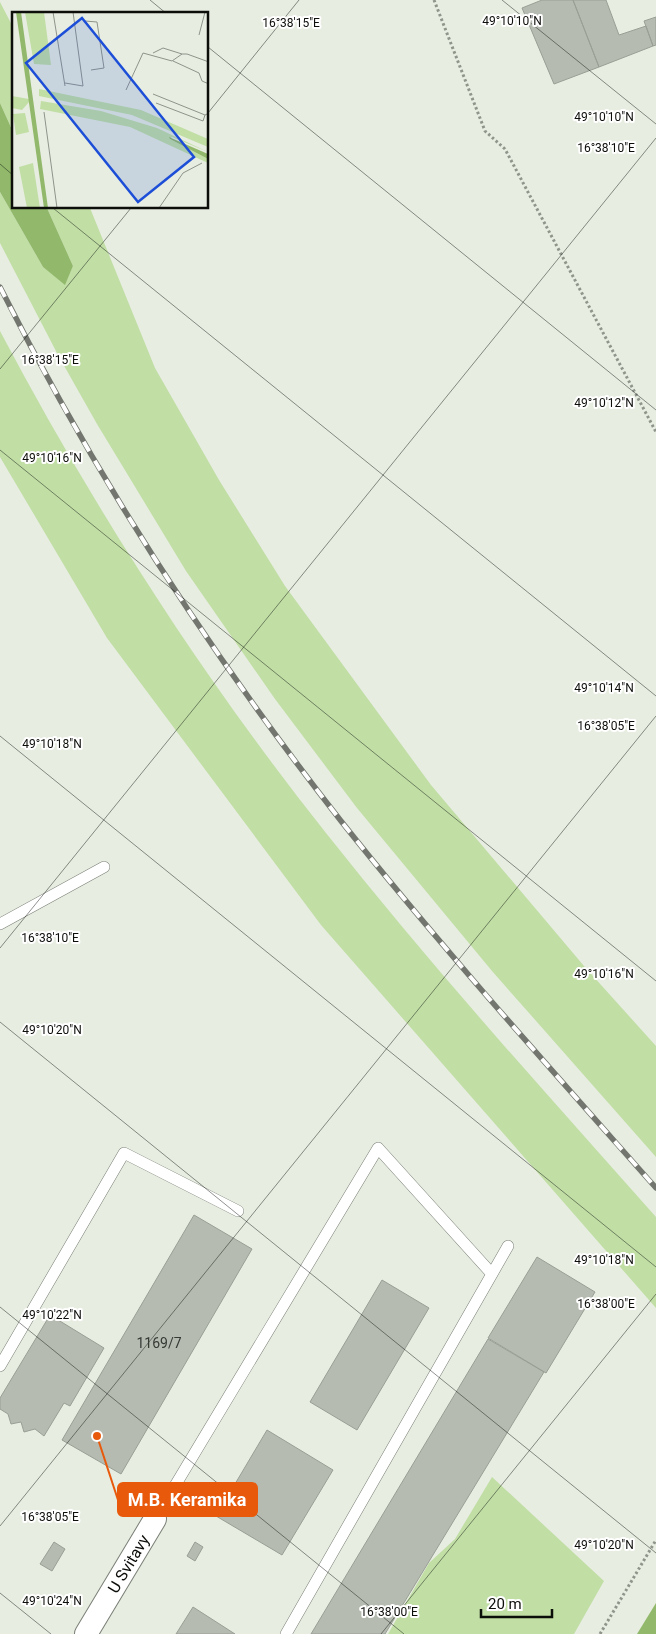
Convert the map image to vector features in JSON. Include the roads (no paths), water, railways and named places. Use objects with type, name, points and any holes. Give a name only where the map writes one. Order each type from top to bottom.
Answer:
[{"type":"street","name":"U Svitavy","points":[[86,1634],[155,1519]]},
{"type":"lane","points":[[0,924],[104,867]]},
{"type":"lane","points":[[155,1519],[378,1148],[492,1274]]},
{"type":"lane","points":[[0,1366],[124,1153],[238,1211]]},
{"type":"lane","points":[[286,1634],[508,1246]]},
{"type":"railway","points":[[0,287],[75,427],[115,495],[157,563],[246,694],[341,821],[417,914],[656,1188]]},
{"type":"place","name":"M.B. Keramika","points":[[97,1436]]}]
